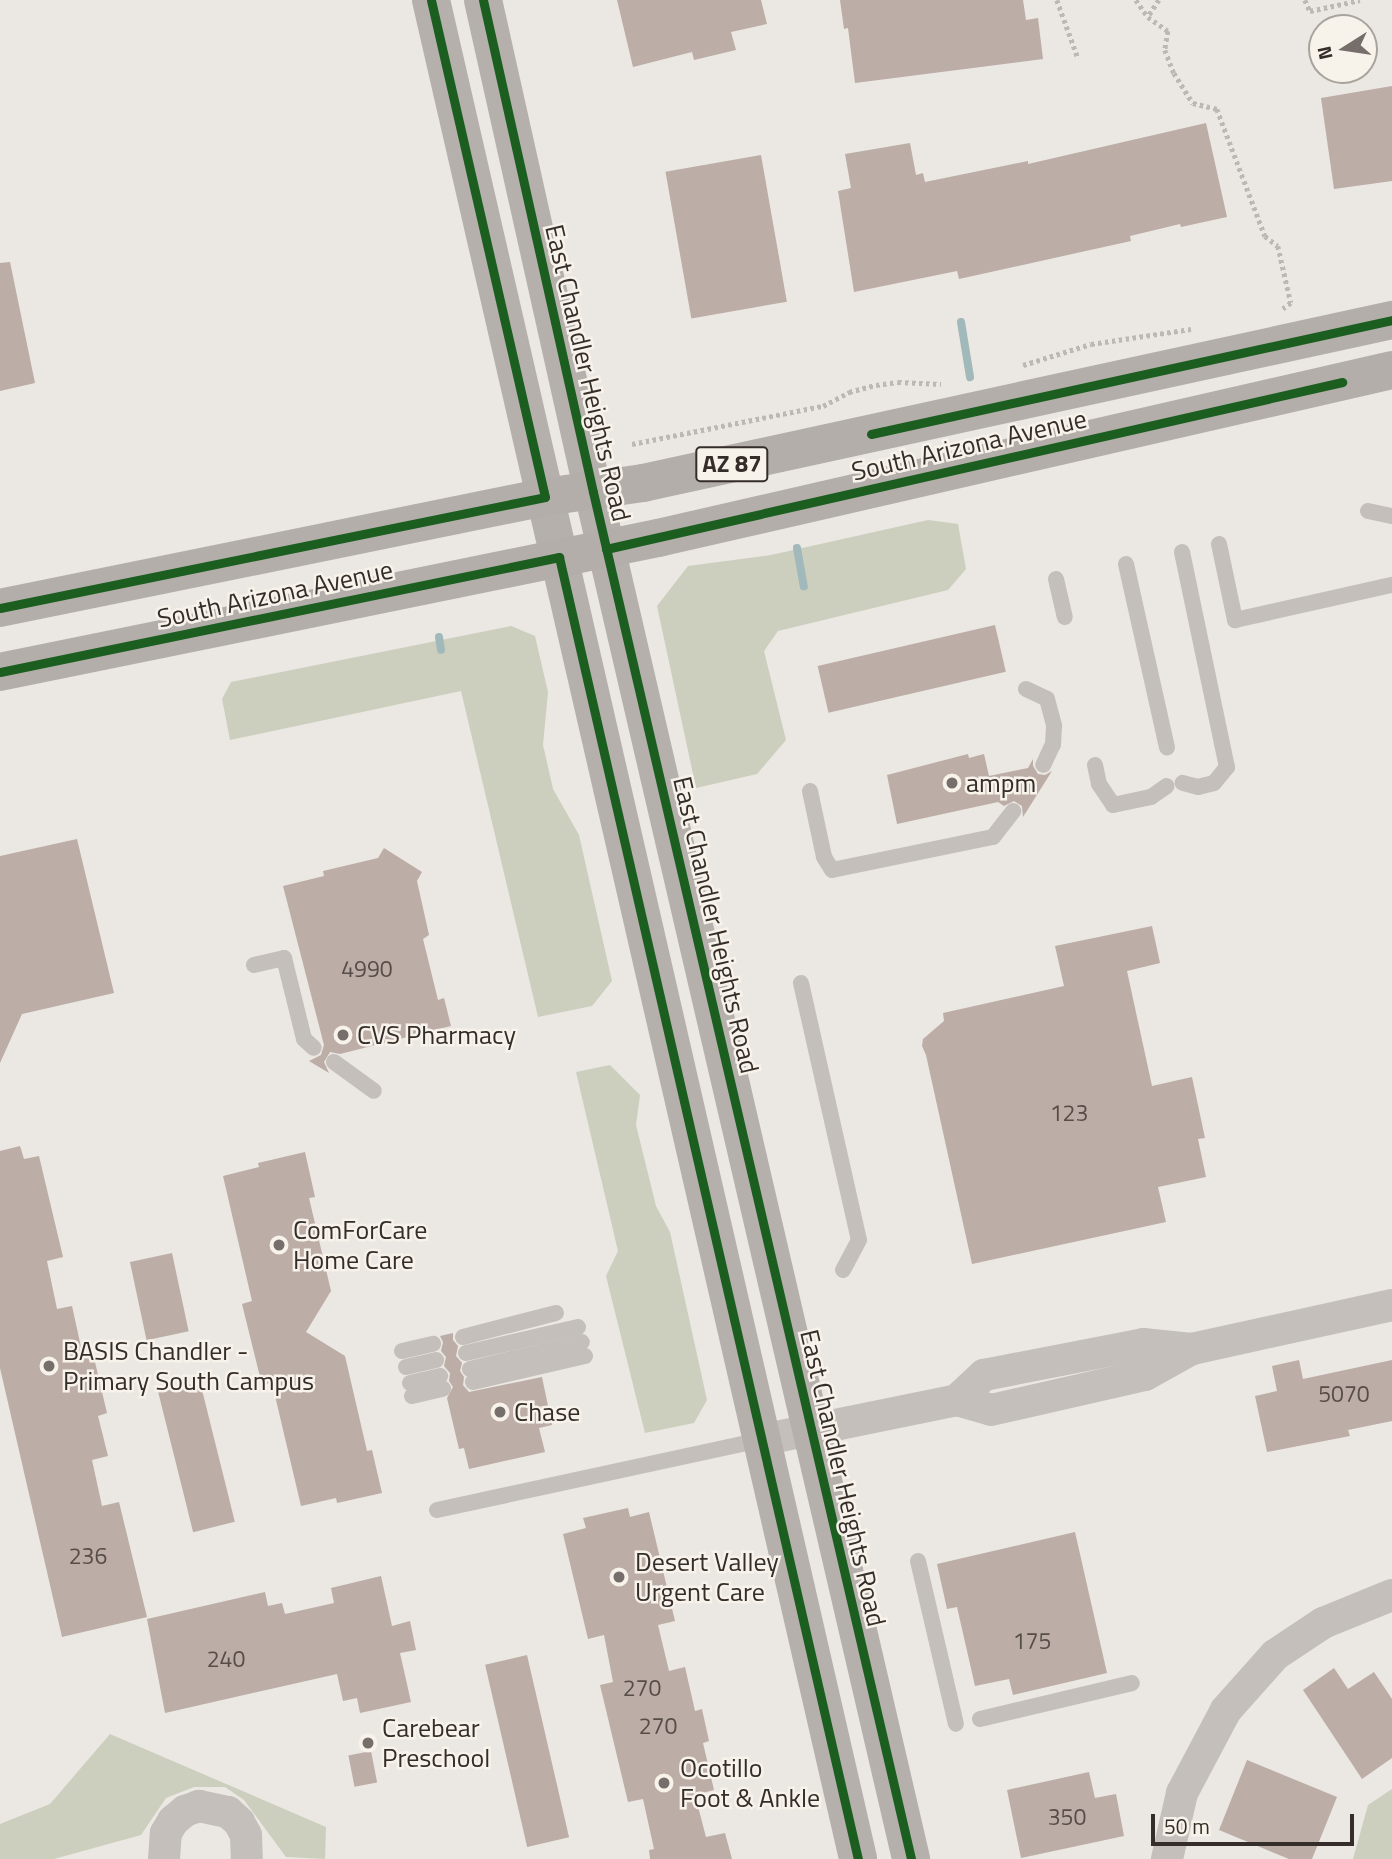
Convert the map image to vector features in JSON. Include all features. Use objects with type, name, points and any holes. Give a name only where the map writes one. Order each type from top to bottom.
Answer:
[{"type":"main road","points":[[431,0],[858,1859]]},
{"type":"main road","name":"East Chandler Heights Road","points":[[483,0],[593,492],[911,1859]]},
{"type":"main road","name":"South Arizona Avenue","points":[[0,608],[545,498],[593,492],[1392,320]]},
{"type":"main road","points":[[1332,333],[1342,382]]},
{"type":"main road","name":"South Arizona Avenue","points":[[0,672],[607,549],[1392,370]]},
{"type":"main road","points":[[729,1296],[776,1285]]},
{"type":"street","points":[[761,1440],[957,1400],[991,1410],[1145,1375],[1192,1349],[1392,1305]]},
{"type":"street","points":[[957,1400],[984,1374],[1143,1344],[1192,1349]]},
{"type":"street","points":[[1047,1361],[1055,1396]]},
{"type":"street","points":[[1167,1859],[1182,1793],[1226,1710],[1275,1655],[1323,1623],[1392,1594]]},
{"type":"street","points":[[164,1859],[166,1833],[173,1821],[185,1811],[199,1807],[228,1812],[239,1822],[246,1835],[247,1859]]},
{"type":"lane","points":[[1368,511],[1392,516]]},
{"type":"lane","points":[[1219,544],[1235,620],[1392,585]]},
{"type":"lane","points":[[1096,765],[1099,784],[1113,804],[1214,783],[1227,767],[1182,552]]},
{"type":"lane","points":[[1126,564],[1167,747]]},
{"type":"lane","points":[[1056,579],[1065,617]]},
{"type":"lane","points":[[1026,689],[1048,699],[1054,726],[1054,744],[1043,765]]},
{"type":"lane","points":[[810,791],[824,857],[832,870],[993,837],[1013,811]]},
{"type":"lane","points":[[254,965],[284,958],[304,1039],[314,1048]]},
{"type":"lane","points":[[801,982],[859,1240],[843,1270]]},
{"type":"lane","points":[[334,1062],[374,1091]]},
{"type":"lane","points":[[468,1360],[556,1313]]},
{"type":"lane","points":[[468,1360],[581,1342],[468,1360]]},
{"type":"lane","points":[[408,1374],[433,1344]]},
{"type":"lane","points":[[408,1374],[440,1375],[408,1374]]},
{"type":"lane","points":[[437,1510],[761,1440]]},
{"type":"lane","points":[[918,1561],[956,1724]]},
{"type":"lane","points":[[980,1719],[1132,1683]]},
{"type":"path","points":[[1057,0],[1078,58]]},
{"type":"path","points":[[1136,0],[1148,17],[1168,31],[1166,50],[1174,73],[1193,103],[1217,110],[1265,236],[1278,246],[1291,303],[1281,311]]},
{"type":"path","points":[[1148,17],[1159,0]]},
{"type":"path","points":[[1305,0],[1310,12],[1360,0]]},
{"type":"path","points":[[1020,366],[1091,344],[1179,329],[1205,328]]},
{"type":"path","points":[[632,444],[823,406],[849,392],[876,385],[898,382],[953,385]]},
{"type":"green space","points":[[928,520],[958,524],[966,569],[948,590],[778,631],[764,651],[786,740],[757,774],[696,788],[657,606],[688,566],[771,555]]},
{"type":"green space","points":[[511,626],[535,636],[548,692],[543,745],[553,789],[579,835],[612,981],[592,1006],[538,1017],[461,691],[230,740],[222,699],[231,682]]},
{"type":"green space","points":[[610,1065],[640,1095],[636,1125],[656,1206],[670,1232],[707,1400],[694,1423],[645,1433],[606,1276],[618,1251],[576,1072]]},
{"type":"green space","points":[[110,1734],[326,1827],[325,1859],[286,1857],[244,1800],[225,1787],[194,1787],[166,1798],[141,1835],[54,1859],[0,1859],[0,1824],[50,1804]]},
{"type":"green space","points":[[1392,1789],[1392,1859],[1353,1859],[1368,1805]]},
{"type":"building","points":[[617,0],[761,0],[767,24],[731,32],[736,50],[694,60],[692,52],[633,67]]},
{"type":"building","points":[[840,0],[1023,0],[1026,20],[1038,18],[1043,59],[855,83],[848,28],[844,29]]},
{"type":"building","points":[[1392,86],[1392,181],[1334,189],[1321,98]]},
{"type":"building","points":[[1206,123],[1227,217],[1181,227],[1180,224],[1130,236],[1131,241],[959,279],[957,271],[854,292],[838,191],[851,188],[845,154],[910,143],[916,175],[923,173],[925,182],[1028,161],[1028,164]]},
{"type":"building","points":[[761,155],[787,302],[691,319],[665,172]]},
{"type":"building","points":[[10,262],[35,383],[0,391],[0,263]]},
{"type":"building","points":[[995,625],[1006,672],[828,713],[818,666]]},
{"type":"building","name":"ampm","points":[[968,754],[969,758],[984,754],[989,776],[1028,768],[1033,759],[1033,766],[1038,774],[1045,775],[1052,771],[1023,817],[1022,806],[1014,801],[1004,806],[998,802],[897,824],[887,775]]},
{"type":"building","points":[[77,839],[114,993],[22,1014],[0,1063],[0,856]]},
{"type":"building","name":"CVS Pharmacy","points":[[384,848],[422,872],[417,881],[429,935],[423,939],[438,1000],[444,998],[451,1026],[340,1054],[330,1052],[324,1062],[329,1073],[309,1061],[321,1055],[324,1045],[283,886],[324,876],[323,871],[378,858]]},
{"type":"building","points":[[1152,926],[1160,963],[1127,971],[1152,1086],[1192,1077],[1205,1138],[1198,1139],[1206,1177],[1158,1187],[1166,1222],[972,1264],[922,1046],[923,1039],[944,1021],[943,1013],[1064,986],[1055,946]]},
{"type":"building","points":[[20,1146],[24,1159],[39,1156],[63,1257],[47,1261],[57,1309],[72,1306],[81,1347],[91,1345],[107,1413],[98,1416],[108,1456],[92,1460],[102,1506],[119,1502],[147,1617],[62,1637],[0,1368],[0,1151]]},
{"type":"building","points":[[305,1152],[315,1197],[309,1198],[331,1291],[306,1332],[345,1356],[367,1451],[372,1450],[382,1493],[337,1503],[336,1498],[301,1506],[272,1383],[262,1385],[242,1304],[252,1301],[223,1176],[259,1167],[258,1163]]},
{"type":"building","points":[[172,1253],[189,1331],[147,1340],[130,1262]]},
{"type":"building","name":"Chase","points":[[453,1333],[453,1340],[458,1346],[456,1356],[462,1363],[460,1371],[464,1377],[463,1385],[469,1392],[542,1377],[552,1425],[539,1428],[545,1452],[469,1469],[464,1448],[459,1449],[447,1398],[453,1387],[449,1381],[450,1373],[444,1366],[446,1357],[441,1351],[443,1342],[440,1336]]},
{"type":"building","points":[[1299,1360],[1303,1379],[1392,1360],[1392,1421],[1348,1430],[1350,1436],[1267,1452],[1255,1396],[1277,1391],[1272,1366]]},
{"type":"building","points":[[200,1382],[235,1522],[193,1532],[158,1392]]},
{"type":"building","points":[[628,1508],[630,1517],[649,1512],[675,1621],[658,1625],[669,1671],[685,1667],[695,1711],[702,1709],[709,1741],[703,1743],[714,1790],[695,1795],[706,1837],[725,1833],[732,1859],[650,1859],[649,1850],[654,1849],[643,1799],[628,1802],[600,1685],[613,1682],[604,1635],[588,1639],[563,1534],[586,1528],[583,1518]]},
{"type":"building","points":[[1075,1532],[1107,1673],[1013,1695],[1009,1679],[975,1686],[957,1607],[947,1609],[937,1564]]},
{"type":"building","points":[[381,1576],[392,1626],[410,1621],[416,1650],[400,1653],[411,1702],[360,1713],[357,1698],[343,1701],[337,1674],[165,1713],[147,1619],[265,1592],[268,1606],[282,1603],[285,1614],[334,1603],[331,1588]]},
{"type":"building","points":[[527,1655],[569,1837],[527,1847],[485,1665]]},
{"type":"building","points":[[1334,1668],[1348,1689],[1374,1672],[1392,1699],[1392,1758],[1362,1779],[1303,1690]]},
{"type":"building","points":[[371,1751],[377,1782],[355,1787],[348,1755]]},
{"type":"building","points":[[1247,1760],[1337,1797],[1312,1859],[1289,1859],[1219,1830]]},
{"type":"building","points":[[1089,1772],[1095,1798],[1116,1794],[1124,1836],[1021,1858],[1007,1790]]},
{"type":"waterway","points":[[961,322],[970,377]]},
{"type":"waterway","points":[[797,548],[804,586]]},
{"type":"waterway","points":[[439,637],[441,650]]},
{"type":"cycle path","points":[[0,608],[545,497],[431,0]]},
{"type":"cycle path","points":[[483,0],[593,492],[911,1859]]},
{"type":"cycle path","points":[[871,434],[1392,320]]},
{"type":"cycle path","points":[[606,549],[1342,382]]},
{"type":"cycle path","points":[[0,672],[559,557],[858,1859]]},
{"type":"place","name":"ampm","points":[[952,783]]},
{"type":"place","name":"CVS Pharmacy","points":[[343,1035]]},
{"type":"place","name":"ComForCare Home Care","points":[[279,1245]]},
{"type":"place","name":"BASIS Chandler - Primary South Campus","points":[[49,1366]]},
{"type":"place","name":"Chase","points":[[500,1412]]},
{"type":"place","name":"Desert Valley Urgent Care","points":[[619,1577]]},
{"type":"place","name":"Carebear Preschool","points":[[368,1743]]},
{"type":"place","name":"Ocotillo Foot & Ankle","points":[[664,1783]]}]
